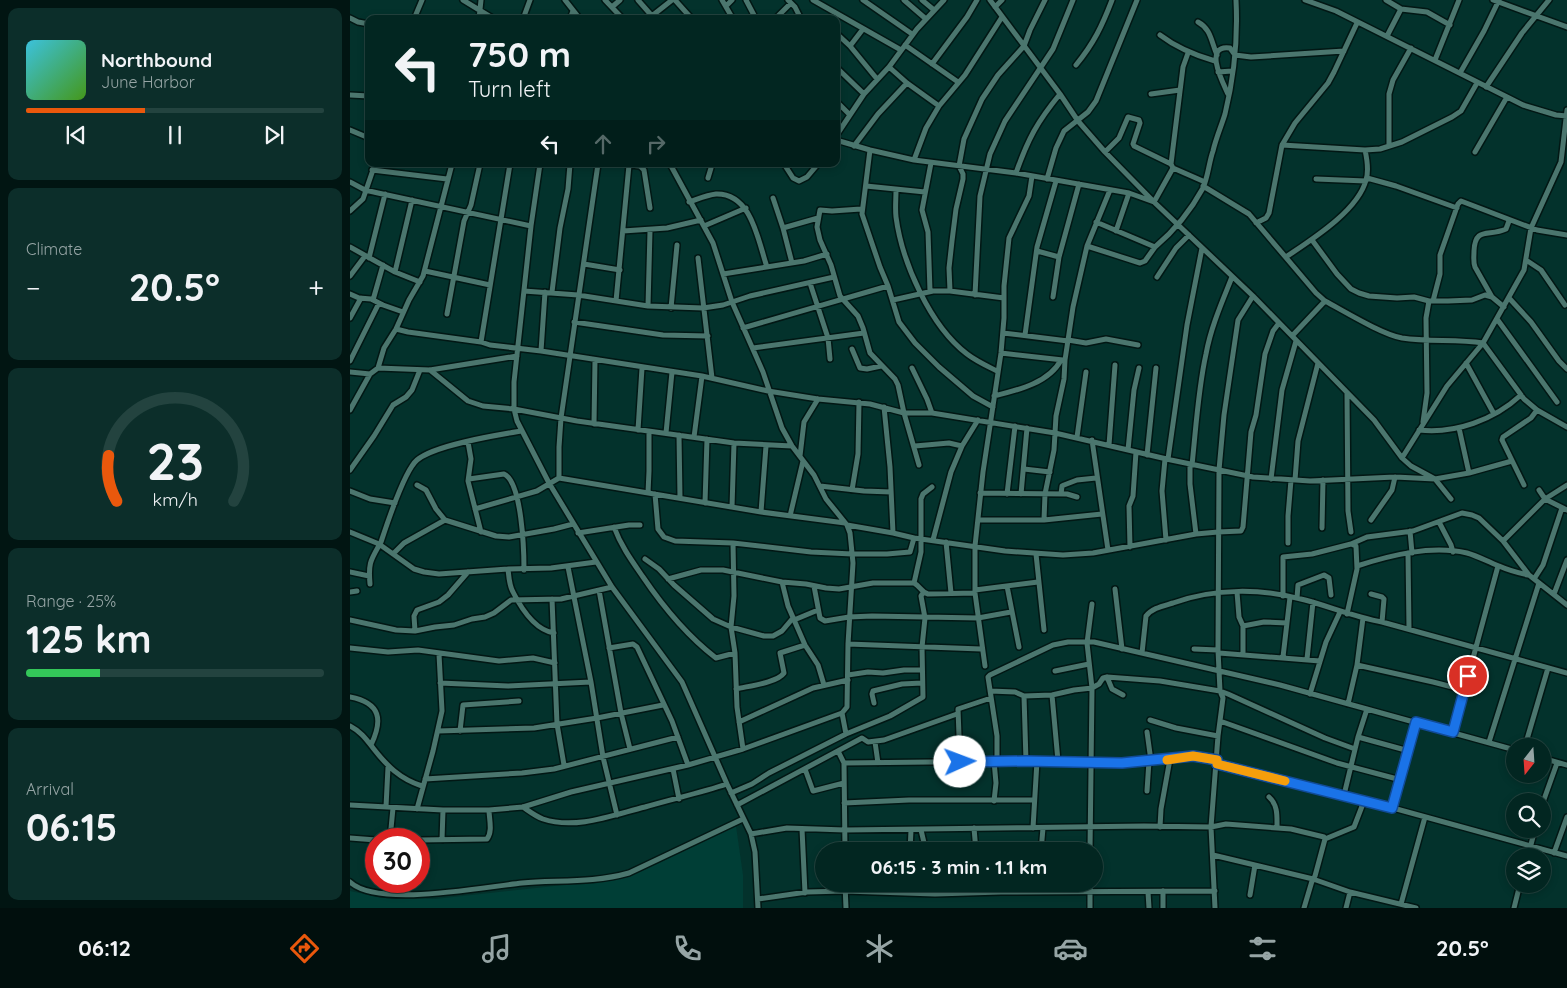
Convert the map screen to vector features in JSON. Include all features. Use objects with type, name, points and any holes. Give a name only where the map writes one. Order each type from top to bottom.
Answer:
[{"type":"street","points":[[414,0],[421,1],[416,15]]},
{"type":"street","points":[[463,0],[487,15]]},
{"type":"street","points":[[480,15],[481,0]]},
{"type":"street","points":[[525,15],[530,0]]},
{"type":"street","points":[[564,0],[576,15]]},
{"type":"street","points":[[605,0],[619,15]]},
{"type":"street","points":[[612,7],[620,0]]},
{"type":"street","points":[[638,0],[649,15]]},
{"type":"street","points":[[653,15],[674,0],[688,15]]},
{"type":"street","points":[[722,0],[731,15]]},
{"type":"street","points":[[726,6],[732,0]]},
{"type":"street","points":[[746,0],[754,15]]},
{"type":"street","points":[[814,0],[839,15]]},
{"type":"street","points":[[863,0],[912,34]]},
{"type":"street","points":[[904,0],[926,19]]},
{"type":"street","points":[[922,0],[934,10]]},
{"type":"street","points":[[840,130],[864,94],[889,67],[912,34],[944,0]]},
{"type":"street","points":[[932,64],[967,17],[977,0]]},
{"type":"street","points":[[990,0],[1078,121],[1106,152],[1154,202],[1253,296],[1374,420],[1402,458],[1411,466],[1435,479],[1451,500]]},
{"type":"street","points":[[995,7],[1002,0]]},
{"type":"street","points":[[950,291],[949,268],[955,217],[963,179],[959,166],[964,139],[982,99],[998,75],[1024,46],[1044,0]]},
{"type":"street","points":[[975,295],[980,196],[990,154],[1005,121],[1053,49],[1072,0]]},
{"type":"street","points":[[1076,65],[1092,45],[1112,0]]},
{"type":"street","points":[[1047,179],[1056,148],[1064,131],[1088,112],[1096,100],[1137,0]]},
{"type":"street","points":[[1086,246],[1140,262],[1145,261],[1155,247],[1178,224],[1204,184],[1229,95],[1235,55],[1236,0]]},
{"type":"street","points":[[1386,0],[1401,9],[1426,12],[1450,25]]},
{"type":"street","points":[[1435,60],[1459,0]]},
{"type":"street","points":[[1486,87],[1522,33],[1549,0]]},
{"type":"street","points":[[1309,1],[1336,11],[1523,105],[1545,113],[1567,114],[1561,162],[1531,228],[1524,270],[1484,343],[1447,386],[1402,458]]},
{"type":"street","points":[[1460,73],[1484,31],[1497,1],[1567,27]]},
{"type":"street","points":[[779,15],[790,2],[799,15]]},
{"type":"street","points":[[1387,36],[1401,9]]},
{"type":"street","points":[[572,15],[573,11]]},
{"type":"street","points":[[840,16],[862,29],[932,64],[958,82]]},
{"type":"street","points":[[914,160],[926,128],[940,106],[983,49],[1002,17]]},
{"type":"street","points":[[350,18],[365,23]]},
{"type":"street","points":[[350,23],[358,22]]},
{"type":"street","points":[[1198,22],[1209,31],[1218,72],[1229,95]]},
{"type":"street","points":[[1256,223],[1266,218],[1269,213],[1282,145],[1295,123],[1328,83],[1357,22]]},
{"type":"street","points":[[850,46],[862,29]]},
{"type":"street","points":[[1160,35],[1188,53],[1216,58]]},
{"type":"street","points":[[840,37],[877,79]]},
{"type":"street","points":[[1216,58],[1225,48],[1230,48],[1235,55],[1251,57],[1344,51]]},
{"type":"street","points":[[1389,146],[1389,94],[1393,80],[1411,48]]},
{"type":"street","points":[[1154,202],[1172,166],[1183,67],[1188,53]]},
{"type":"street","points":[[889,67],[907,83],[940,106]]},
{"type":"street","points":[[1218,72],[1232,71]]},
{"type":"street","points":[[840,72],[864,94]]},
{"type":"street","points":[[1282,145],[1365,150],[1389,146],[1461,111],[1477,82]]},
{"type":"street","points":[[854,146],[878,114],[907,83]]},
{"type":"street","points":[[1151,94],[1180,90]]},
{"type":"street","points":[[1016,173],[1026,144],[1037,124],[1060,94]]},
{"type":"street","points":[[350,95],[365,96]]},
{"type":"street","points":[[1475,152],[1507,97]]},
{"type":"street","points":[[840,105],[850,115]]},
{"type":"street","points":[[1106,152],[1119,138],[1125,122],[1131,117],[1139,120],[1140,123],[1134,146],[1204,184],[1249,214],[1316,293],[1325,300],[1400,338],[1484,343],[1521,395],[1537,410],[1567,428]]},
{"type":"street","points":[[350,130],[365,136]]},
{"type":"street","points":[[840,141],[914,160],[1016,173],[1079,184],[1129,194],[1154,202]]},
{"type":"street","points":[[870,150],[862,209],[864,225],[888,286],[899,322],[915,343],[939,367],[973,396],[993,407]]},
{"type":"street","points":[[1286,257],[1312,240],[1348,209],[1359,196],[1366,179],[1365,150]]},
{"type":"street","points":[[1561,162],[1567,160]]},
{"type":"street","points":[[930,291],[928,232],[922,210],[931,163]]},
{"type":"street","points":[[350,211],[362,198],[374,167]]},
{"type":"street","points":[[350,410],[370,374],[378,368],[384,348],[396,329],[425,270],[451,167]]},
{"type":"street","points":[[447,314],[464,221],[471,205],[479,167]]},
{"type":"street","points":[[481,342],[509,167]]},
{"type":"street","points":[[540,167],[531,226],[517,356],[514,408],[521,431],[548,483],[578,533],[612,587],[682,682],[751,834],[755,852],[758,908]]},
{"type":"street","points":[[552,292],[570,167]]},
{"type":"street","points":[[559,478],[561,418],[568,356],[584,264],[598,167]]},
{"type":"street","points":[[616,301],[627,167]]},
{"type":"street","points":[[641,167],[644,170],[650,208]]},
{"type":"street","points":[[350,805],[443,810],[489,810],[523,807],[571,792],[673,769],[743,749],[842,713],[847,708],[852,554],[850,533],[846,524],[826,499],[820,486],[782,428],[753,348],[742,328],[732,302],[713,242],[689,202],[672,167]]},
{"type":"street","points":[[708,178],[711,167]]},
{"type":"street","points":[[786,167],[793,178],[799,181],[807,177],[815,167]]},
{"type":"street","points":[[372,170],[447,179]]},
{"type":"street","points":[[985,666],[981,649],[975,591],[975,546],[980,493],[1001,353],[1004,286],[1009,238],[1028,196],[1032,176]]},
{"type":"street","points":[[1316,179],[1366,179],[1396,186],[1456,208]]},
{"type":"street","points":[[1025,335],[1036,251],[1056,181]]},
{"type":"street","points":[[350,182],[365,190],[531,226]]},
{"type":"street","points":[[1052,296],[1059,257],[1079,184]]},
{"type":"street","points":[[866,186],[925,192]]},
{"type":"street","points":[[896,190],[896,216],[902,244],[927,308],[951,340],[967,354],[997,371]]},
{"type":"street","points":[[1044,520],[1045,494],[1056,433],[1056,416],[1064,379],[1063,360],[1073,307],[1086,246],[1110,190]]},
{"type":"street","points":[[350,276],[367,257],[385,194]]},
{"type":"street","points":[[689,202],[717,194],[732,199],[746,208],[767,267]]},
{"type":"street","points":[[1116,231],[1129,194]]},
{"type":"street","points":[[773,198],[792,263]]},
{"type":"street","points":[[395,272],[412,200]]},
{"type":"street","points":[[1423,425],[1427,393],[1426,318],[1440,274],[1440,255],[1458,204],[1461,201],[1465,201],[1509,221],[1548,233],[1567,235]]},
{"type":"street","points":[[704,226],[746,208]]},
{"type":"street","points":[[862,209],[832,211],[821,209],[818,218],[820,240],[827,254],[842,300],[858,316],[870,353],[895,379],[898,385],[919,464]]},
{"type":"street","points":[[783,228],[818,218]]},
{"type":"street","points":[[623,231],[680,226],[700,220]]},
{"type":"street","points":[[1504,307],[1492,297],[1474,263],[1474,243],[1476,238],[1482,233],[1506,229],[1509,221]]},
{"type":"street","points":[[1096,222],[1155,247]]},
{"type":"street","points":[[648,306],[650,230]]},
{"type":"street","points":[[1158,276],[1176,248],[1189,235]]},
{"type":"street","points":[[1312,240],[1337,274],[1352,289],[1369,296],[1414,297],[1431,301],[1472,300],[1485,295],[1492,297]]},
{"type":"street","points":[[671,308],[677,245]]},
{"type":"street","points":[[350,247],[383,266],[420,282]]},
{"type":"street","points":[[1166,540],[1162,491],[1187,325],[1202,248]]},
{"type":"street","points":[[1036,251],[1059,257]]},
{"type":"street","points":[[723,274],[804,261],[827,254]]},
{"type":"street","points":[[698,258],[712,378]]},
{"type":"street","points":[[1526,260],[1541,270],[1565,305]]},
{"type":"street","points":[[584,264],[620,270]]},
{"type":"street","points":[[350,361],[376,302],[383,266]]},
{"type":"street","points":[[425,270],[490,285]]},
{"type":"street","points":[[524,291],[578,295],[648,306],[703,308],[834,277]]},
{"type":"street","points":[[1196,534],[1190,484],[1199,395],[1206,353],[1217,314],[1232,277]]},
{"type":"street","points":[[810,283],[828,338],[830,359]]},
{"type":"street","points":[[742,328],[888,286]]},
{"type":"street","points":[[893,300],[930,291],[950,291],[1004,298]]},
{"type":"street","points":[[541,351],[545,292]]},
{"type":"street","points":[[350,294],[403,312]]},
{"type":"street","points":[[1215,908],[1212,827],[1218,736],[1223,698],[1220,691],[1218,651],[1218,470],[1238,320],[1253,296]]},
{"type":"street","points":[[350,318],[361,298]]},
{"type":"street","points":[[1509,298],[1531,322],[1567,368]]},
{"type":"street","points":[[1292,336],[1325,300]]},
{"type":"street","points":[[1497,319],[1557,402]]},
{"type":"street","points":[[574,322],[648,334],[708,336]]},
{"type":"street","points":[[475,509],[537,491],[559,478],[761,512],[846,524],[914,538],[1036,554],[1093,553],[1196,534],[1241,532],[1251,432],[1256,415],[1265,354],[1273,331],[1279,323]]},
{"type":"street","points":[[396,329],[490,345],[702,376],[768,391],[818,399],[859,402],[904,413],[932,414],[1016,426],[1092,440],[1147,455],[1218,470],[1271,479],[1323,480],[1396,477],[1435,479],[1512,461]]},
{"type":"street","points":[[753,348],[864,333]]},
{"type":"street","points":[[1003,333],[1086,343],[1106,340],[1138,345]]},
{"type":"street","points":[[1271,479],[1282,390],[1296,341]]},
{"type":"street","points":[[852,349],[860,368],[867,369],[881,366]]},
{"type":"street","points":[[1001,353],[1063,360]]},
{"type":"street","points":[[378,368],[430,370],[517,356]]},
{"type":"street","points":[[594,424],[595,360]]},
{"type":"street","points":[[994,396],[1042,379],[1053,372],[1063,360]]},
{"type":"street","points":[[1288,542],[1288,516],[1298,441],[1318,363]]},
{"type":"street","points":[[1466,364],[1494,414]]},
{"type":"street","points":[[1110,445],[1115,365]]},
{"type":"street","points":[[638,430],[642,368]]},
{"type":"street","points":[[912,368],[932,414]]},
{"type":"street","points":[[1128,450],[1134,392],[1139,368]]},
{"type":"street","points":[[1147,455],[1156,368]]},
{"type":"street","points":[[350,470],[370,443],[393,404],[406,397],[412,390],[420,370]]},
{"type":"street","points":[[430,370],[474,404],[496,408],[514,408],[594,424],[649,432],[734,443],[792,446]]},
{"type":"street","points":[[350,372],[370,374]]},
{"type":"street","points":[[666,434],[672,372]]},
{"type":"street","points":[[1077,437],[1086,372]]},
{"type":"street","points":[[694,437],[702,376]]},
{"type":"street","points":[[1347,393],[1349,519],[1351,532]]},
{"type":"street","points":[[1419,430],[1430,432],[1460,428],[1510,406],[1521,395]]},
{"type":"street","points":[[790,516],[802,459],[804,422],[818,399]]},
{"type":"street","points":[[852,490],[858,454],[859,402]]},
{"type":"street","points":[[884,407],[890,467],[893,533]]},
{"type":"street","points":[[1524,485],[1502,440],[1503,437],[1531,418],[1537,410]]},
{"type":"street","points":[[933,540],[951,472],[962,446],[978,420]]},
{"type":"street","points":[[1007,494],[1016,426]]},
{"type":"street","points":[[1021,494],[1027,428]]},
{"type":"street","points":[[1460,428],[1469,472]]},
{"type":"street","points":[[370,584],[370,562],[410,469],[416,460],[446,447],[521,431]]},
{"type":"street","points":[[648,492],[649,432]]},
{"type":"street","points":[[679,435],[680,498]]},
{"type":"street","points":[[705,502],[707,439]]},
{"type":"street","points":[[1092,440],[1096,478],[1108,550]]},
{"type":"street","points":[[468,442],[470,458],[469,479],[481,532]]},
{"type":"street","points":[[732,507],[734,443]]},
{"type":"street","points":[[915,446],[949,443],[962,446]]},
{"type":"street","points":[[761,512],[766,446]]},
{"type":"street","points":[[1130,547],[1129,506],[1133,496],[1136,452]]},
{"type":"street","points":[[1024,469],[1050,472]]},
{"type":"street","points":[[469,479],[505,474],[508,478],[516,497],[523,534],[524,570]]},
{"type":"street","points":[[1371,520],[1392,490],[1396,477]]},
{"type":"street","points":[[1061,494],[1062,486],[1077,480],[1096,478]]},
{"type":"street","points":[[1322,528],[1323,480]]},
{"type":"street","points":[[416,485],[426,490],[436,509],[445,520],[481,532],[502,537],[573,524]]},
{"type":"street","points":[[1503,542],[1545,499],[1567,485]]},
{"type":"street","points":[[820,486],[891,492]]},
{"type":"street","points":[[914,583],[920,561],[921,499],[923,494],[932,487]]},
{"type":"street","points":[[1489,742],[1537,581],[1564,509],[1545,499],[1539,490]]},
{"type":"street","points":[[350,491],[370,499],[395,503]]},
{"type":"street","points":[[980,493],[1061,494],[1077,497]]},
{"type":"street","points":[[655,494],[656,522],[660,534],[675,541],[733,543],[811,552],[852,554],[908,553],[914,538]]},
{"type":"street","points":[[1283,596],[1284,558],[1312,554],[1351,544],[1368,537],[1430,526],[1462,513],[1472,514],[1479,518],[1503,542],[1529,575],[1567,605]]},
{"type":"street","points":[[978,520],[1044,520],[1102,514]]},
{"type":"street","points":[[393,554],[404,543],[445,520]]},
{"type":"street","points":[[1439,522],[1453,552]]},
{"type":"street","points":[[578,533],[640,525]]},
{"type":"street","points":[[614,527],[619,540],[638,570],[669,613],[686,632],[716,658],[735,653]]},
{"type":"street","points":[[1409,629],[1410,531]]},
{"type":"street","points":[[350,532],[379,544],[414,569],[439,574],[568,567],[596,562]]},
{"type":"street","points":[[946,542],[951,593]]},
{"type":"street","points":[[733,543],[734,596],[731,627],[743,749]]},
{"type":"street","points":[[1347,614],[1357,566],[1356,546],[1351,544]]},
{"type":"street","points":[[1357,566],[1384,557],[1410,553],[1453,552],[1467,553],[1498,566],[1529,575]]},
{"type":"street","points":[[1036,554],[1044,630]]},
{"type":"street","points":[[645,559],[659,569],[713,618],[731,627],[764,636],[773,636],[782,631],[794,619],[818,610]]},
{"type":"street","points":[[1554,594],[1567,560]]},
{"type":"street","points":[[1453,732],[1498,566]]},
{"type":"street","points":[[568,567],[591,682],[603,757],[616,815]]},
{"type":"street","points":[[508,569],[510,586],[532,621],[543,629],[554,633]]},
{"type":"street","points":[[668,579],[701,570],[733,571],[782,582],[838,589],[873,584],[914,583],[918,585],[923,593],[921,596],[925,618],[922,647],[923,697],[890,716],[846,734],[769,773],[734,799]]},
{"type":"street","points":[[350,572],[369,576]]},
{"type":"street","points":[[416,631],[414,616],[417,610],[439,602],[448,595],[468,572]]},
{"type":"street","points":[[1297,598],[1298,585],[1324,576],[1329,578],[1331,595]]},
{"type":"street","points":[[782,582],[788,606],[805,645],[818,665],[824,685]]},
{"type":"street","points":[[923,593],[975,591],[1038,582]]},
{"type":"street","points":[[814,586],[820,618],[825,621],[850,617],[978,618],[1011,612]]},
{"type":"street","points":[[1007,586],[1019,647]]},
{"type":"street","points":[[350,620],[396,630],[416,631],[454,625],[485,617],[494,613],[508,601],[518,599],[552,599],[612,587]]},
{"type":"street","points":[[1115,589],[1122,649]]},
{"type":"street","points":[[599,590],[621,713],[630,749]]},
{"type":"street","points":[[350,592],[357,591]]},
{"type":"street","points":[[1142,653],[1146,616],[1149,612],[1182,599],[1218,592],[1258,592],[1314,602],[1347,614],[1409,629],[1567,674]]},
{"type":"street","points":[[1236,592],[1243,626],[1243,654]]},
{"type":"street","points":[[1370,594],[1384,599],[1382,622]]},
{"type":"street","points":[[1283,657],[1290,597]]},
{"type":"street","points":[[552,599],[557,724],[564,765]]},
{"type":"street","points":[[1307,659],[1314,602]]},
{"type":"street","points":[[1090,842],[1092,688],[1087,643],[1092,604]]},
{"type":"street","points":[[1310,694],[1333,624],[1340,612]]},
{"type":"street","points":[[1348,704],[1357,665],[1363,618]]},
{"type":"street","points":[[1243,626],[1264,622],[1287,623]]},
{"type":"street","points":[[994,801],[997,736],[987,680],[990,674],[1053,645],[1068,642],[1094,642],[1272,683],[1506,747]]},
{"type":"street","points":[[848,644],[981,649]]},
{"type":"street","points":[[609,648],[635,645],[664,705],[688,765]]},
{"type":"street","points":[[736,689],[770,681],[782,675],[784,673],[780,653],[805,645]]},
{"type":"street","points":[[350,648],[388,652],[412,650],[499,661],[533,658],[556,663]]},
{"type":"street","points":[[1194,648],[1320,661]]},
{"type":"street","points":[[417,809],[442,711],[439,654]]},
{"type":"street","points":[[1055,671],[1089,664]]},
{"type":"street","points":[[1357,665],[1464,690]]},
{"type":"street","points":[[1527,738],[1548,668]]},
{"type":"street","points":[[739,722],[824,685],[848,677],[868,672],[883,674],[904,670],[922,670]]},
{"type":"street","points":[[990,691],[1015,692],[1024,696],[1052,695],[1092,688],[1103,678],[1107,677],[1160,681],[1220,691],[1355,749]]},
{"type":"street","points":[[1107,677],[1112,689],[1123,696]]},
{"type":"street","points":[[440,684],[508,686],[591,682]]},
{"type":"street","points":[[874,703],[872,694],[874,691],[902,684],[922,683]]},
{"type":"street","points":[[1052,695],[1058,762]]},
{"type":"street","points":[[1024,696],[1026,761]]},
{"type":"street","points":[[350,697],[369,704],[376,713],[378,731],[371,745]]},
{"type":"street","points":[[960,762],[958,708],[991,698]]},
{"type":"street","points":[[460,731],[463,705],[519,701]]},
{"type":"street","points":[[438,731],[534,728],[664,705]]},
{"type":"street","points":[[1344,795],[1367,709]]},
{"type":"street","points":[[842,713],[846,734]]},
{"type":"street","points":[[734,799],[805,769],[862,738],[867,742],[884,740],[957,714]]},
{"type":"street","points":[[1150,720],[1176,728],[1218,736]]},
{"type":"street","points":[[1220,721],[1350,767],[1400,780]]},
{"type":"street","points":[[1392,808],[1416,722]]},
{"type":"street","points":[[350,726],[360,732],[388,767],[407,780],[422,786]]},
{"type":"street","points":[[1147,732],[1150,761],[1147,791]]},
{"type":"street","points":[[425,779],[522,774],[554,769],[678,737]]},
{"type":"street","points":[[1358,737],[1409,751]]},
{"type":"street","points":[[875,742],[878,763]]},
{"type":"street","points":[[838,751],[844,763],[845,842]]},
{"type":"street","points":[[844,763],[996,761],[1122,763],[1193,756],[1364,800],[1567,856]]},
{"type":"street","points":[[1160,827],[1160,808],[1170,759]]},
{"type":"street","points":[[1033,828],[1036,761]]},
{"type":"street","points":[[1551,761],[1567,765]]},
{"type":"street","points":[[1546,793],[1557,763]]},
{"type":"street","points":[[386,807],[388,767]]},
{"type":"street","points":[[673,769],[679,799]]},
{"type":"street","points":[[805,769],[813,791],[844,783]]},
{"type":"street","points":[[523,807],[545,820],[582,822],[679,799],[727,784]]},
{"type":"street","points":[[1270,797],[1276,805],[1278,827]]},
{"type":"street","points":[[844,803],[908,800],[1034,800]]},
{"type":"street","points":[[1325,839],[1354,827],[1364,800]]},
{"type":"street","points":[[391,828],[393,808]]},
{"type":"street","points":[[442,840],[443,810]]},
{"type":"street","points":[[430,840],[487,839],[490,831],[489,810]]},
{"type":"street","points":[[1404,906],[1425,817]]},
{"type":"street","points":[[1554,853],[1567,817]]},
{"type":"street","points":[[350,882],[359,889],[372,893],[433,895],[516,884],[612,877],[629,873],[743,819]]},
{"type":"street","points":[[751,834],[787,828],[921,830],[1212,827],[1226,824],[1278,827],[1308,832],[1325,839]]},
{"type":"street","points":[[974,828],[975,842]]},
{"type":"street","points":[[1042,842],[1043,828]]},
{"type":"street","points":[[802,829],[805,893]]},
{"type":"street","points":[[910,842],[911,830]]},
{"type":"street","points":[[921,830],[924,842]]},
{"type":"street","points":[[350,838],[365,839]]},
{"type":"street","points":[[1530,846],[1532,838]]},
{"type":"street","points":[[1304,908],[1325,839]]},
{"type":"street","points":[[1213,856],[1313,879],[1350,892],[1416,908]]},
{"type":"street","points":[[1250,895],[1255,865]]},
{"type":"street","points":[[1103,891],[1215,891]]},
{"type":"street","points":[[758,899],[825,892]]},
{"type":"street","points":[[845,892],[846,908]]},
{"type":"street","points":[[867,892],[910,894],[1039,892]]},
{"type":"street","points":[[1090,892],[1090,908]]},
{"type":"street","points":[[1148,892],[1149,908]]},
{"type":"street","points":[[1163,892],[1163,908]]},
{"type":"street","points":[[1346,908],[1350,892]]},
{"type":"street","points":[[1514,908],[1518,893]]},
{"type":"shaded area","points":[[736,826],[743,875],[743,908],[350,908],[350,891],[382,898],[435,899],[619,879],[644,870]]},
{"type":"slow traffic","points":[[1167,760],[1193,756],[1217,760],[1217,764],[1285,781]]},
{"type":"route","points":[[960,762],[1122,763],[1193,756],[1217,760],[1217,764],[1392,808],[1416,722],[1453,732],[1468,676]]}]
